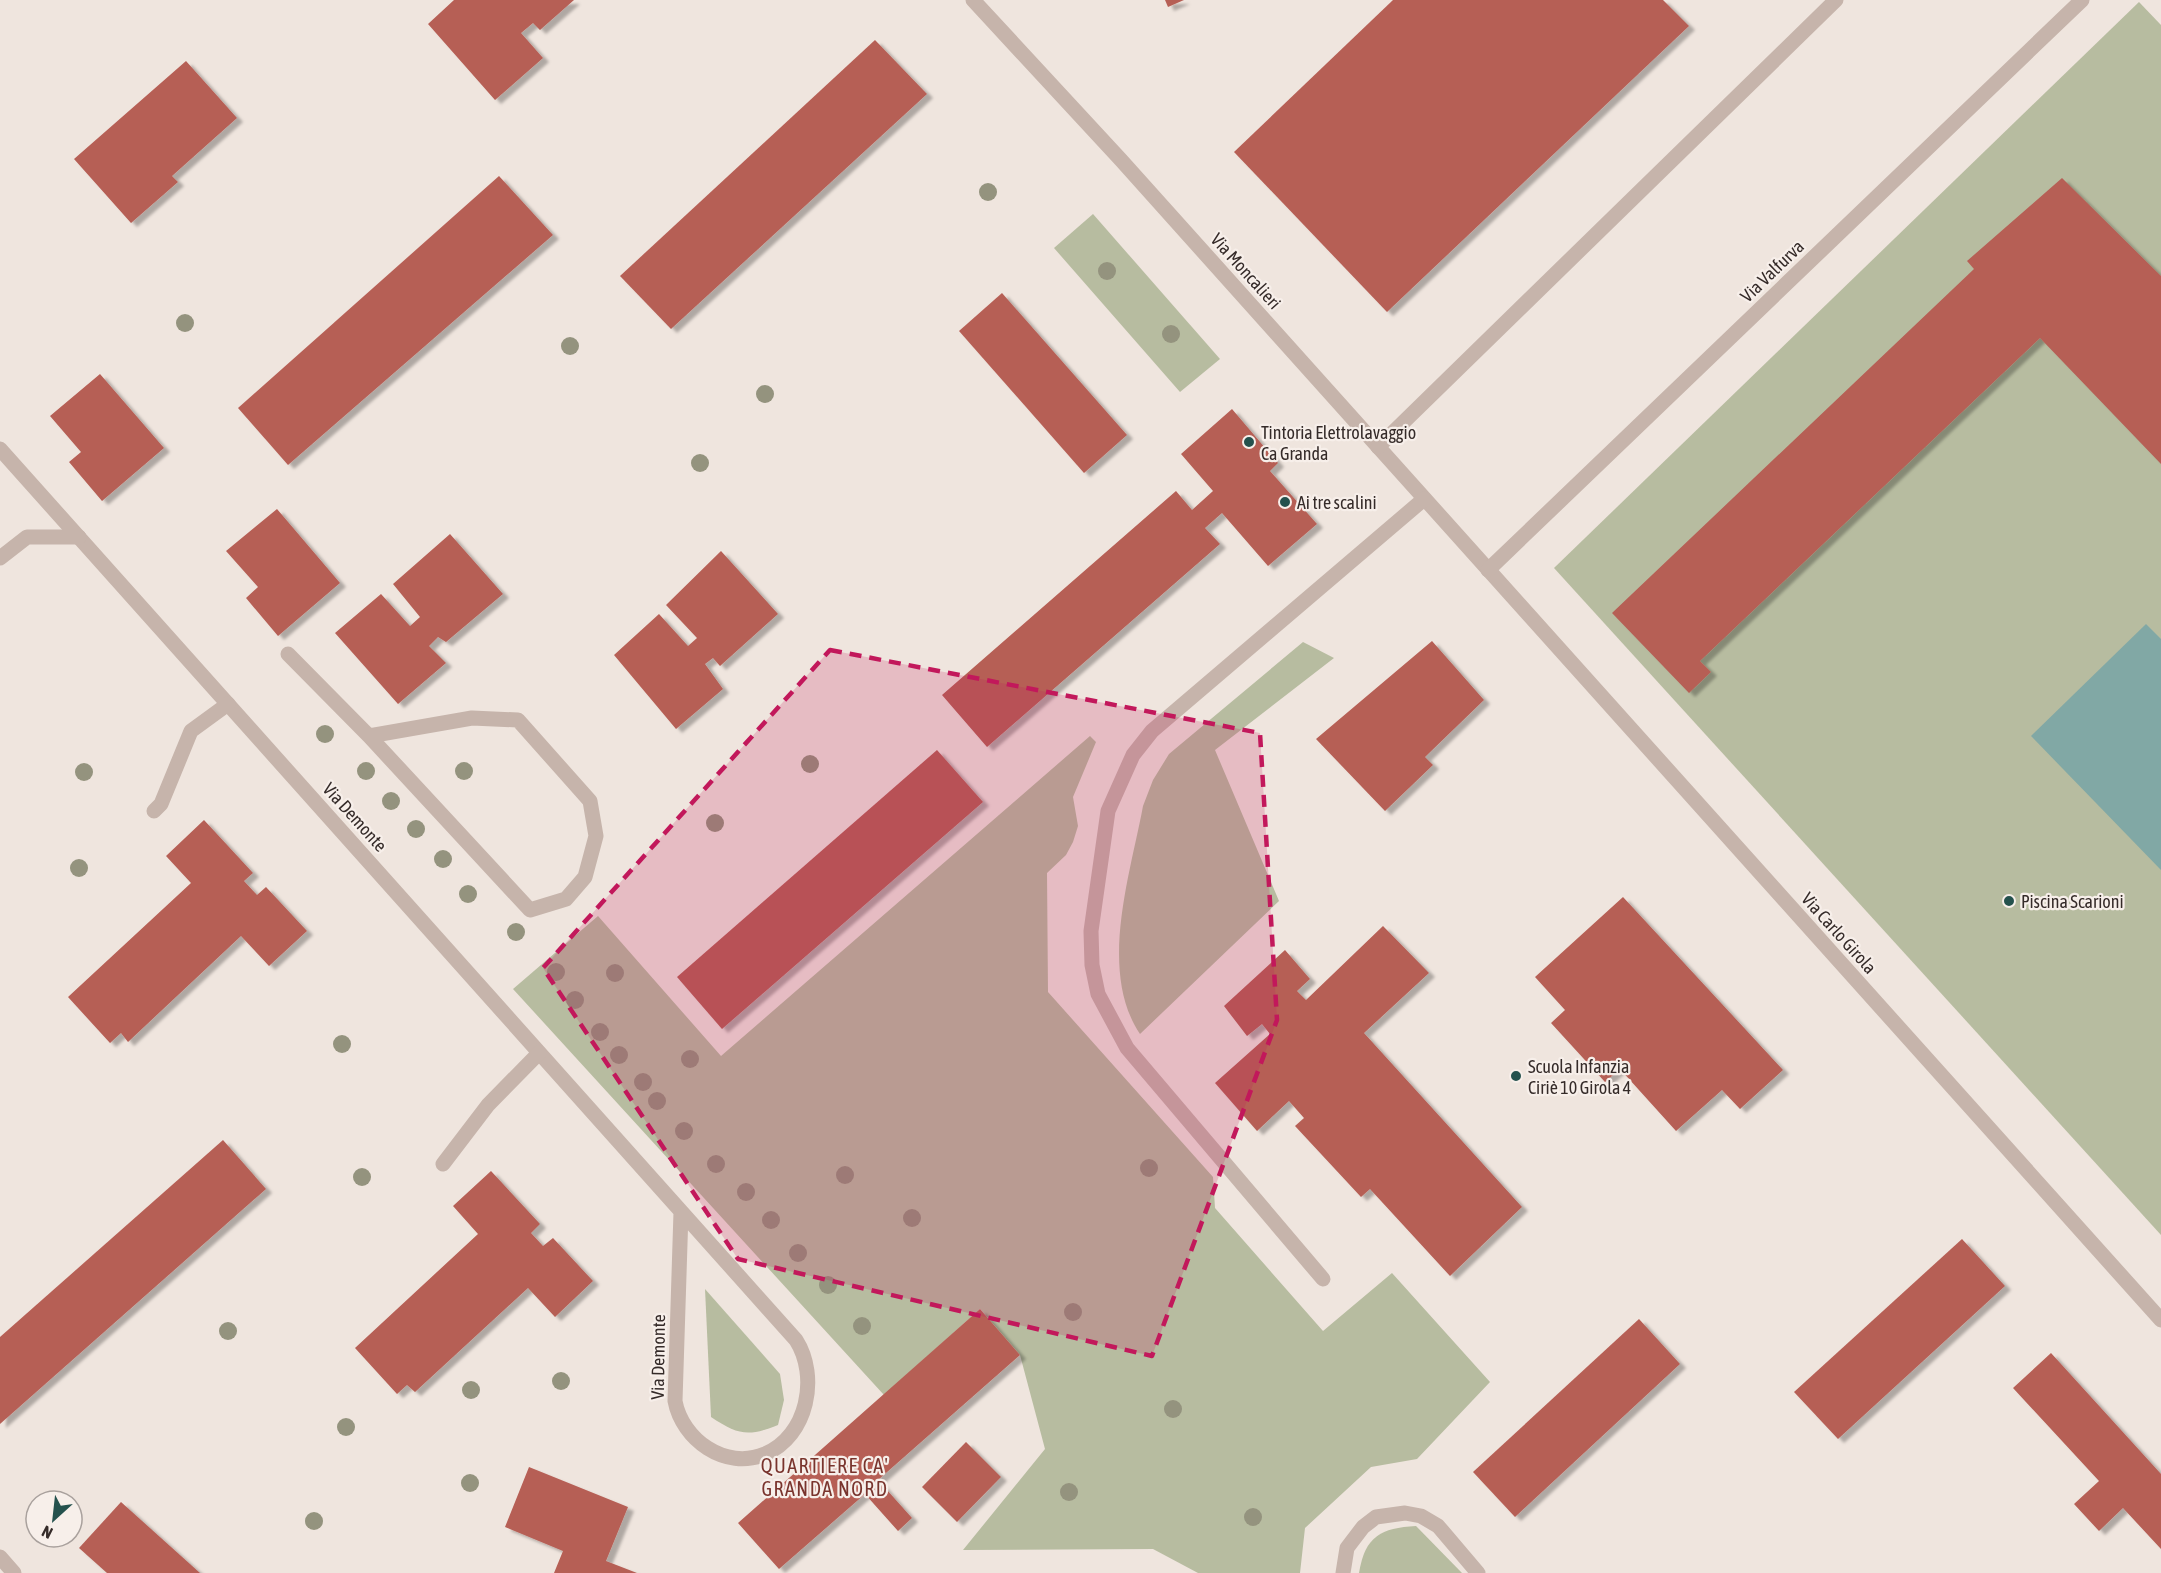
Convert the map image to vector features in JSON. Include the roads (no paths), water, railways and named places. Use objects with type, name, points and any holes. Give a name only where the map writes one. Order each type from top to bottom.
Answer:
[{"type":"street","name":"Via Moncalieri","points":[[973,0],[1014,42],[1488,570]]},
{"type":"street","points":[[1378,447],[1836,0]]},
{"type":"street","name":"Via Valfurva","points":[[1488,570],[2082,0]]},
{"type":"street","name":"Via Demonte","points":[[0,449],[796,1340],[805,1354],[809,1375],[807,1397],[799,1420],[785,1439],[766,1454],[751,1458],[735,1458],[713,1451],[689,1434],[677,1413],[675,1401],[681,1212]]},
{"type":"street","points":[[1323,1279],[1127,1048],[1098,994],[1092,965],[1091,931],[1108,811],[1133,755],[1152,731],[1424,499]]},
{"type":"street","points":[[0,558],[27,537],[79,537]]},
{"type":"street","name":"Via Carlo Girola","points":[[1488,570],[2161,1320]]},
{"type":"street","points":[[288,654],[369,736],[530,910],[566,899],[585,877],[596,836],[590,801],[518,720],[472,718],[369,736]]},
{"type":"street","points":[[154,811],[161,804],[191,731],[228,704]]},
{"type":"street","points":[[443,1164],[488,1105],[539,1053]]},
{"type":"street","points":[[1343,1573],[1347,1548],[1363,1527],[1376,1517],[1405,1513],[1421,1516],[1438,1526],[1479,1573]]},
{"type":"street","points":[[0,1557],[14,1573]]},
{"type":"water","points":[[2146,624],[2161,639],[2161,870],[2031,736]]},
{"type":"place","name":"Tintoria Elettrolavaggio Ca Granda","points":[[1249,442]]},
{"type":"place","name":"Ai tre scalini","points":[[1285,502]]},
{"type":"place","name":"Piscina Scarioni","points":[[2009,901]]},
{"type":"place","name":"Scuola Infanzia Ciriè 10 Girola 4","points":[[1516,1076]]},
{"type":"district","name":"QUARTIERE CA' GRANDA NORD","points":[[825,1476]]}]
